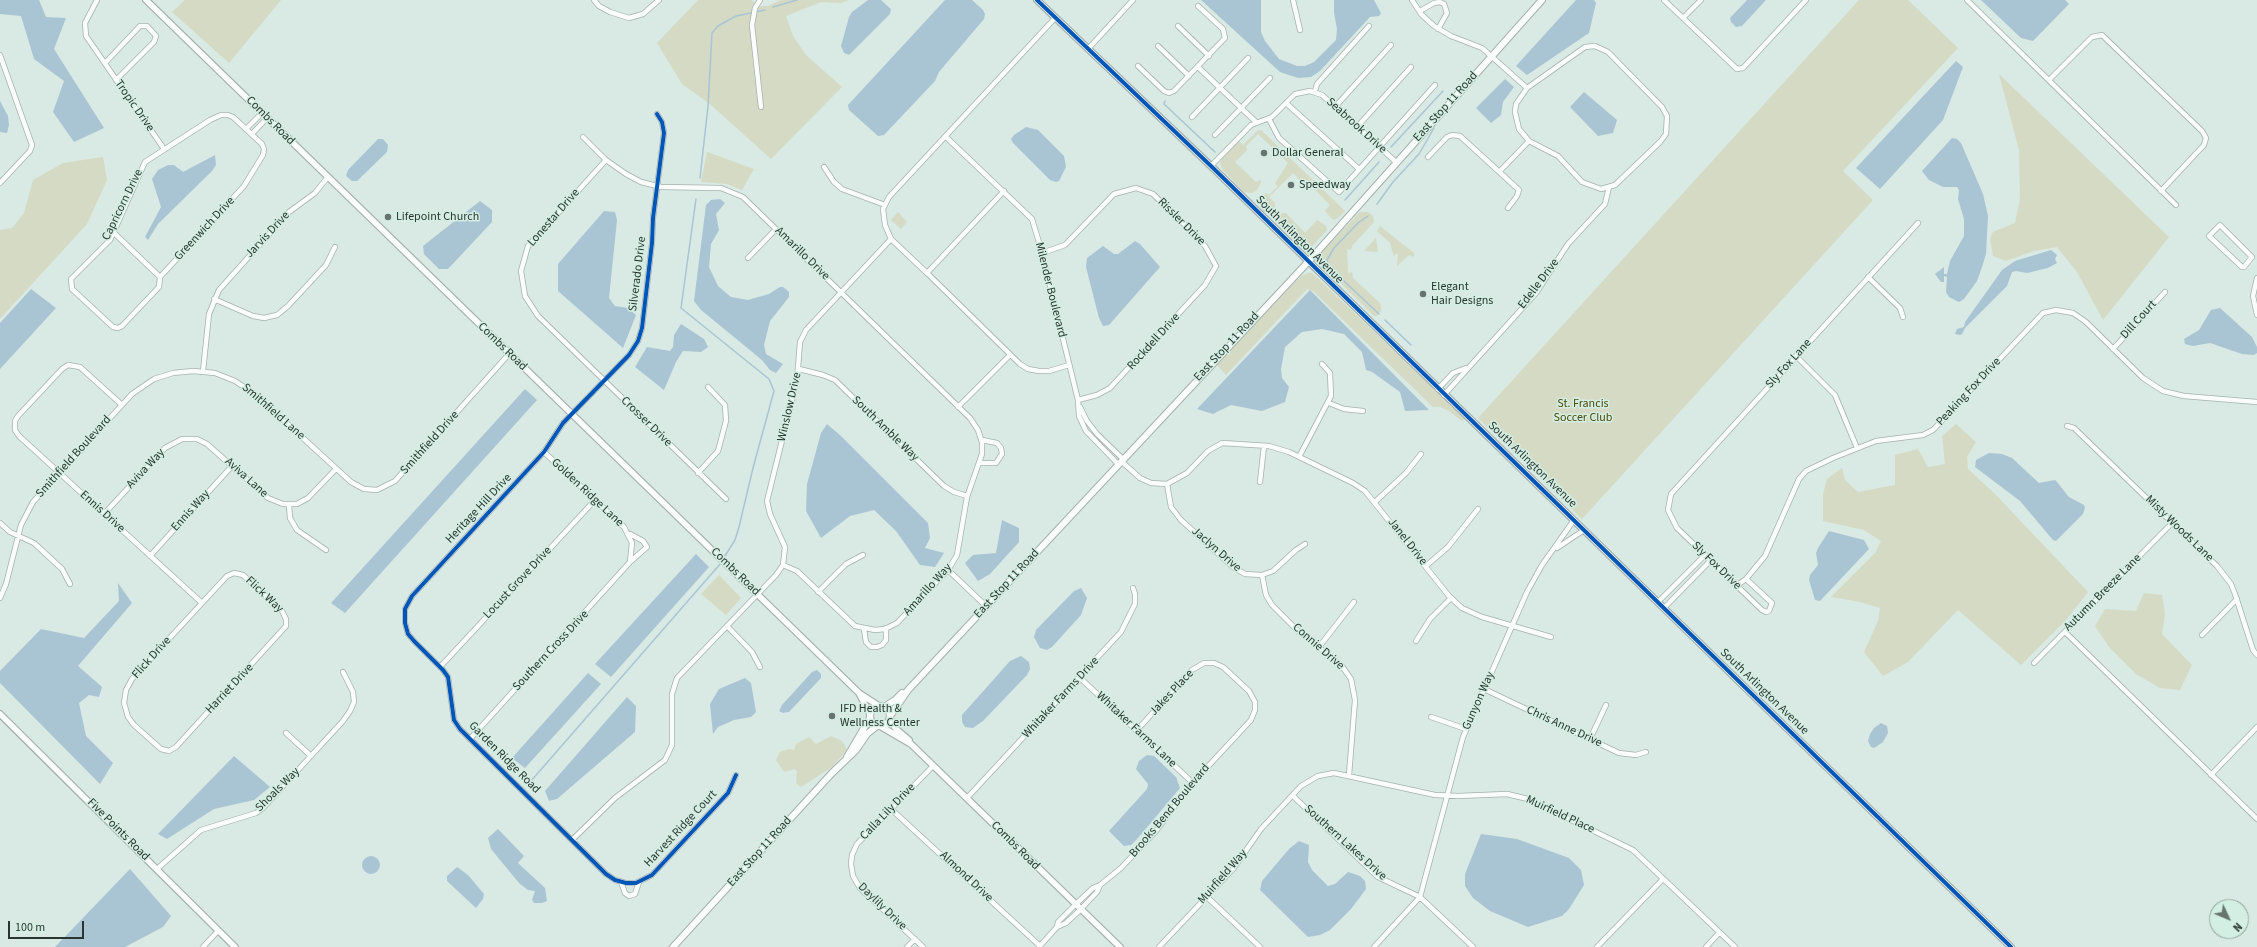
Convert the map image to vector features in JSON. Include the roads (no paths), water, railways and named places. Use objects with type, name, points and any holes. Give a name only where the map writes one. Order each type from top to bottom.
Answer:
[{"type":"main road","name":"East Stop 11 Road","points":[[890,717],[908,690],[1308,262],[1542,0]]},
{"type":"main road","name":"East Stop 11 Road","points":[[882,706],[895,700],[903,691],[908,690]]},
{"type":"main road","points":[[882,706],[888,710],[890,717],[887,724],[879,726],[872,723],[870,716],[874,708],[882,706]]},
{"type":"main road","name":"East Stop 11 Road","points":[[847,757],[870,716]]},
{"type":"main road","name":"East Stop 11 Road","points":[[672,947],[847,757],[856,750],[867,734],[879,726]]},
{"type":"street","name":"Tropic Drive","points":[[97,0],[84,28],[86,36],[164,149]]},
{"type":"street","name":"Combs Road","points":[[146,0],[327,178],[509,354],[573,413],[859,693],[882,706]]},
{"type":"street","points":[[594,0],[599,6],[610,12],[629,18],[642,14],[659,0]]},
{"type":"street","points":[[760,0],[754,9],[753,16],[761,107]]},
{"type":"street","name":"South Arlington Avenue","points":[[1037,0],[1211,166],[2011,947]]},
{"type":"street","points":[[1088,49],[1133,0]]},
{"type":"street","points":[[1293,0],[1300,30]]},
{"type":"street","points":[[1412,0],[1420,12],[1438,29],[1453,37],[1474,43],[1492,56],[1527,88]]},
{"type":"street","points":[[1664,0],[1735,69],[1744,68],[1806,0]]},
{"type":"street","points":[[1683,18],[1700,0]]},
{"type":"street","points":[[1967,0],[2176,205]]},
{"type":"street","points":[[1420,12],[1434,2],[1444,4],[1446,13],[1438,29]]},
{"type":"street","points":[[1138,66],[1169,93],[1174,91],[1209,56],[1225,38],[1223,29],[1198,6]]},
{"type":"street","points":[[1055,18],[884,205],[885,225],[891,239],[1010,354],[1028,369],[1049,371],[1069,365]]},
{"type":"street","points":[[105,63],[140,26],[146,26],[156,36],[154,42],[116,80]]},
{"type":"street","points":[[1178,26],[1209,56]]},
{"type":"street","points":[[1211,166],[1256,122],[1269,119],[1300,91],[1315,91],[1317,84],[1369,26]]},
{"type":"street","points":[[2049,80],[2092,37],[2102,35],[2202,131],[2206,138],[2204,145],[2161,191]]},
{"type":"street","points":[[1335,107],[1391,45]]},
{"type":"street","points":[[1158,46],[1189,76]]},
{"type":"street","points":[[1595,46],[1608,52],[1662,107],[1668,116],[1666,134],[1660,142],[1616,185],[1601,189],[1590,186],[1582,182],[1558,156],[1529,141],[1519,129],[1515,112],[1516,104],[1527,88],[1585,47],[1595,46]]},
{"type":"street","points":[[0,54],[3,69],[32,145],[30,151],[0,183]]},
{"type":"street","points":[[1192,116],[1248,58]]},
{"type":"street","points":[[1198,67],[1256,122]]},
{"type":"street","points":[[1357,127],[1411,67]]},
{"type":"street","points":[[1215,135],[1270,78]]},
{"type":"street","points":[[1269,119],[1280,138],[1339,192],[1435,85]]},
{"type":"street","name":"Seabrook Drive","points":[[1315,91],[1396,162]]},
{"type":"street","points":[[1286,103],[1359,169]]},
{"type":"street","points":[[247,128],[262,113]]},
{"type":"street","name":"Silverado Drive","points":[[573,413],[629,355],[640,334],[664,133],[662,122],[657,114]]},
{"type":"street","name":"Capricorn Drive","points":[[112,326],[70,285],[72,279],[110,240],[143,165],[164,149],[210,120],[221,115],[233,117],[252,134]]},
{"type":"street","points":[[252,134],[267,118]]},
{"type":"street","name":"Greenwich Drive","points":[[112,326],[118,328],[122,326],[160,285],[160,277],[244,186],[264,149],[252,134]]},
{"type":"street","points":[[1428,157],[1447,137],[1457,134],[1500,171],[1519,190],[1517,196],[1508,208]]},
{"type":"street","name":"Amarillo Drive","points":[[583,137],[606,160],[631,178],[658,187],[717,188],[731,191],[747,200],[975,424],[982,440]]},
{"type":"street","name":"Milender Boulevard","points":[[946,137],[1032,219],[1042,253],[1081,412],[1121,461]]},
{"type":"street","points":[[1500,171],[1529,141]]},
{"type":"street","name":"Lonestar Drive","points":[[566,344],[532,310],[521,284],[522,261],[531,242],[606,160]]},
{"type":"street","points":[[824,167],[834,182],[842,189],[884,205]]},
{"type":"street","name":"Jarvis Drive","points":[[214,299],[224,282],[288,212],[315,193],[327,178]]},
{"type":"street","name":"Edelle Drive","points":[[1444,394],[1536,292],[1568,244],[1605,204],[1609,187]]},
{"type":"street","name":"Rissler Drive","points":[[1042,253],[1065,245],[1114,194],[1136,188],[1153,194],[1201,241],[1211,255],[1216,266]]},
{"type":"street","points":[[927,273],[1004,191]]},
{"type":"street","name":"Sly Fox Lane","points":[[1668,510],[1671,494],[1918,223]]},
{"type":"street","points":[[2252,258],[2244,267],[2242,267],[2210,236],[2210,233],[2220,225],[2257,262]]},
{"type":"street","points":[[748,258],[776,229]]},
{"type":"street","points":[[113,232],[160,277]]},
{"type":"street","name":"Winslow Drive","points":[[783,565],[785,547],[770,514],[767,501],[799,369],[799,346],[803,334],[891,239]]},
{"type":"street","points":[[203,371],[209,314],[214,299],[253,316],[264,318],[277,315],[288,306],[326,265],[335,247]]},
{"type":"street","name":"Rockdell Drive","points":[[1078,400],[1097,395],[1110,388],[1205,285],[1216,266]]},
{"type":"street","points":[[1868,277],[1900,308],[1903,317]]},
{"type":"street","points":[[2257,278],[2254,286],[2253,298],[2257,315]]},
{"type":"street","name":"Dill Court","points":[[2113,349],[2165,292]]},
{"type":"street","name":"Peaking Fox Drive","points":[[1736,586],[1746,579],[1765,556],[1799,479],[1811,468],[1876,441],[1923,435],[1933,430],[2043,313],[2063,310],[2073,313],[2086,322],[2145,380],[2166,392],[2184,396],[2257,402]]},
{"type":"street","name":"Crosser Drive","points":[[566,344],[726,499]]},
{"type":"street","name":"Smithfield Drive","points":[[336,469],[353,484],[366,489],[384,488],[395,482],[509,354]]},
{"type":"street","points":[[958,407],[1010,354]]},
{"type":"street","points":[[1796,356],[1835,395],[1857,448]]},
{"type":"street","name":"Ennis Drive","points":[[122,405],[80,367],[71,364],[62,369],[18,416],[15,424],[17,433],[202,603]]},
{"type":"street","points":[[1299,457],[1329,403],[1332,392],[1330,373],[1322,364]]},
{"type":"street","points":[[1438,389],[1453,373],[1466,368]]},
{"type":"street","name":"South Amble Way","points":[[799,369],[823,374],[835,380],[944,486],[955,493],[967,496]]},
{"type":"street","name":"Smithfield Boulevard","points":[[0,598],[6,584],[19,535],[31,505],[59,473],[136,391],[158,378],[176,372],[203,371]]},
{"type":"street","name":"Smithfield Lane","points":[[203,371],[229,378],[248,389],[336,469]]},
{"type":"street","points":[[698,472],[718,451],[726,421],[725,405],[708,387]]},
{"type":"street","points":[[1329,403],[1344,409],[1363,411]]},
{"type":"street","name":"Heritage Hill Drive","points":[[404,619],[405,609],[412,596],[544,452],[563,423],[573,413]]},
{"type":"street","name":"Misty Woods Lane","points":[[2067,426],[2074,428],[2217,566],[2231,584],[2253,650],[2257,656]]},
{"type":"street","name":"Aviva Way","points":[[104,514],[168,445],[180,439],[195,439]]},
{"type":"street","name":"Aviva Lane","points":[[195,439],[207,444],[270,499],[289,505]]},
{"type":"street","points":[[982,440],[998,444],[1002,454],[1001,459],[996,463],[979,463],[982,454],[982,440]]},
{"type":"street","points":[[1121,461],[1140,478],[1151,483],[1167,484],[1187,473],[1208,451],[1218,445],[1229,442],[1264,446],[1260,482]]},
{"type":"street","name":"Janel Drive","points":[[1264,446],[1280,449],[1357,485],[1375,502],[1451,598],[1470,613],[1552,637]]},
{"type":"street","name":"Golden Ridge Lane","points":[[544,452],[630,534]]},
{"type":"street","points":[[1375,502],[1406,473],[1421,454]]},
{"type":"street","name":"Amarillo Way","points":[[864,629],[878,630],[900,621],[948,570],[959,550],[967,496],[979,463]]},
{"type":"street","name":"Ennis Way","points":[[150,556],[232,466]]},
{"type":"street","points":[[326,550],[297,530],[290,518],[289,505],[308,498],[336,469]]},
{"type":"street","name":"Jaclyn Drive","points":[[1167,484],[1171,507],[1181,520],[1238,571],[1251,576],[1262,575]]},
{"type":"street","name":"Locust Grove Drive","points":[[440,667],[595,500]]},
{"type":"street","points":[[1426,566],[1448,547],[1478,509]]},
{"type":"street","name":"Sly Fox Drive","points":[[1668,510],[1677,528],[1736,586],[1766,612],[1771,608],[1772,603],[1746,579]]},
{"type":"street","name":"Gunyon Way","points":[[1420,897],[1459,748],[1466,729],[1537,573],[1554,551],[1574,520]]},
{"type":"street","points":[[0,523],[8,530],[31,541],[59,566],[70,584]]},
{"type":"street","name":"Autumn Breeze Lane","points":[[2034,663],[2172,523]]},
{"type":"street","points":[[1554,551],[1584,530]]},
{"type":"street","points":[[630,534],[632,543],[630,562]]},
{"type":"street","name":"Southern Cross Drive","points":[[470,739],[630,562],[647,547],[643,541],[630,534]]},
{"type":"street","points":[[1262,575],[1277,568],[1296,550],[1305,544]]},
{"type":"street","points":[[818,592],[846,564],[863,555]]},
{"type":"street","points":[[1658,602],[1704,555]]},
{"type":"street","points":[[1664,608],[1710,560]]},
{"type":"street","points":[[572,840],[611,802],[665,760],[672,745],[672,694],[676,680],[776,575],[783,565],[796,570],[848,621],[864,629],[865,641],[874,647],[885,643],[886,628]]},
{"type":"street","points":[[948,570],[986,606]]},
{"type":"street","name":"Flick Way","points":[[202,603],[227,576],[238,573],[245,577],[282,611],[287,622]]},
{"type":"street","name":"Connie Drive","points":[[1262,575],[1266,595],[1272,605],[1344,669],[1353,686],[1355,700],[1349,775]]},
{"type":"street","name":"Whitaker Farms Drive","points":[[967,798],[1115,640],[1125,626],[1136,601],[1133,588]]},
{"type":"street","points":[[1416,641],[1430,619],[1451,598]]},
{"type":"street","points":[[2202,635],[2237,599]]},
{"type":"street","points":[[1319,648],[1354,602]]},
{"type":"street","name":"Flick Drive","points":[[167,750],[159,748],[132,723],[125,710],[125,695],[132,679],[202,603]]},
{"type":"street","name":"Garden Ridge Road","points":[[404,619],[408,634],[448,677],[454,720],[470,739],[607,875],[622,882],[629,883]]},
{"type":"street","name":"Harriet Drive","points":[[167,750],[176,747],[283,630],[287,622]]},
{"type":"street","points":[[727,626],[752,652],[760,667]]},
{"type":"street","points":[[2065,632],[2257,819]]},
{"type":"street","name":"Brooks Bend Boulevard","points":[[1057,927],[1058,922],[1093,888],[1100,885],[1128,861],[1156,831],[1193,783],[1251,720],[1255,708],[1253,698],[1249,690],[1223,667],[1211,663]]},
{"type":"street","name":"Jakes Place","points":[[1137,730],[1192,670],[1201,664],[1211,663]]},
{"type":"street","name":"Shoals Way","points":[[157,869],[200,830],[256,813],[311,756],[350,711],[354,702],[353,692],[343,672]]},
{"type":"street","name":"Whitaker Farms Lane","points":[[1079,677],[1193,783]]},
{"type":"street","name":"Chris Anne Drive","points":[[1484,689],[1624,754],[1636,755],[1646,752]]},
{"type":"street","name":"Combs Road","points":[[859,693],[870,716]]},
{"type":"street","points":[[1590,739],[1606,705]]},
{"type":"street","name":"Five Points Road","points":[[0,714],[235,947]]},
{"type":"street","name":"Combs Road","points":[[890,717],[896,729],[908,739],[933,766],[1080,910],[1120,947]]},
{"type":"street","points":[[1431,717],[1466,729]]},
{"type":"street","name":"Combs Road","points":[[879,726],[911,744]]},
{"type":"street","points":[[2211,775],[2257,727]]},
{"type":"street","points":[[286,733],[311,756]]},
{"type":"street","name":"Calla Lily Drive","points":[[851,862],[857,844],[933,766]]},
{"type":"street","name":"Muirfield Place","points":[[1301,786],[1310,780],[1325,774],[1349,775],[1415,791],[1447,796],[1507,794],[1524,797],[1627,846],[1735,947]]},
{"type":"street","name":"Harvest Ridge Court","points":[[629,883],[639,882],[652,875],[728,793],[736,775]]},
{"type":"street","name":"Muirfield Way","points":[[1159,947],[1239,862],[1261,829],[1301,786]]},
{"type":"street","name":"Southern Lakes Drive","points":[[1293,796],[1378,877],[1420,897],[1473,947]]},
{"type":"street","name":"Almond Drive","points":[[891,809],[1039,946]]},
{"type":"street","name":"Daylily Drive","points":[[851,862],[853,876],[860,888],[923,947]]},
{"type":"street","points":[[1597,947],[1663,879]]},
{"type":"street","points":[[622,882],[625,893],[629,896],[635,894],[639,882]]},
{"type":"street","points":[[1039,946],[1057,927],[1066,923],[1098,892],[1100,885]]},
{"type":"street","points":[[1207,896],[1260,947]]},
{"type":"street","points":[[1374,947],[1420,897]]},
{"type":"street","points":[[203,947],[218,931]]},
{"type":"street","points":[[1706,947],[1719,933]]},
{"type":"street","points":[[907,947],[915,939]]},
{"type":"water","points":[[0,0],[39,0],[46,17],[66,18],[54,49],[104,128],[74,142],[53,112],[64,81],[34,59],[21,16],[0,14]]},
{"type":"water","points":[[868,0],[881,0],[891,9],[890,14],[849,55],[844,53],[841,46],[849,17],[852,12]]},
{"type":"water","points":[[945,0],[972,0],[983,10],[985,14],[984,19],[939,72],[935,81],[884,135],[878,136],[849,110],[848,105]]},
{"type":"water","points":[[1201,0],[1261,0],[1261,32],[1265,41],[1279,59],[1297,66],[1305,66],[1314,62],[1336,40],[1337,29],[1334,13],[1334,0],[1374,0],[1381,13],[1379,16],[1370,17],[1320,71],[1311,77],[1298,78],[1280,72]]},
{"type":"water","points":[[1576,0],[1594,0],[1596,3],[1589,33],[1527,75],[1516,66]]},
{"type":"water","points":[[1747,0],[1766,0],[1742,26],[1736,27],[1731,22],[1730,18]]},
{"type":"water","points":[[1981,0],[2065,0],[2069,4],[2033,41],[2021,38]]},
{"type":"water","points":[[1956,61],[1963,67],[1943,120],[1880,189],[1856,168]]},
{"type":"water","points":[[1505,79],[1514,87],[1503,102],[1501,115],[1491,123],[1476,108]]},
{"type":"water","points":[[1584,92],[1617,120],[1613,133],[1598,136],[1570,107]]},
{"type":"water","points":[[0,101],[8,116],[9,125],[7,133],[0,132]]},
{"type":"water","points":[[1026,127],[1038,130],[1064,156],[1066,167],[1059,181],[1056,182],[1050,180],[1013,143],[1011,139],[1014,135]]},
{"type":"water","points":[[1952,138],[1957,139],[1961,143],[1983,194],[1988,216],[1986,254],[1982,267],[1977,281],[1964,299],[1959,302],[1949,297],[1946,292],[1947,277],[1944,276],[1944,282],[1941,282],[1935,274],[1944,267],[1944,274],[1947,274],[1950,261],[1964,236],[1964,219],[1958,199],[1959,190],[1957,187],[1943,187],[1929,180],[1922,171]]},
{"type":"water","points":[[378,139],[383,139],[388,145],[387,152],[357,181],[352,181],[346,176],[348,170]]},
{"type":"water","points":[[215,155],[216,165],[212,171],[158,224],[148,240],[145,237],[161,207],[152,179],[158,170],[168,165],[174,165],[183,172]]},
{"type":"water","points":[[720,199],[725,203],[716,214],[719,230],[711,244],[709,267],[718,286],[731,297],[748,300],[769,294],[780,287],[783,287],[789,292],[789,297],[770,321],[764,345],[766,354],[783,364],[776,373],[770,370],[762,360],[701,310],[694,301],[706,205],[711,200]]},
{"type":"water","points":[[480,201],[492,210],[492,222],[448,269],[439,269],[424,254],[423,246]]},
{"type":"water","points":[[604,211],[615,212],[617,220],[609,298],[615,306],[628,308],[636,315],[623,348],[558,291],[558,264]]},
{"type":"water","points":[[1135,241],[1140,244],[1160,267],[1109,325],[1103,326],[1099,318],[1086,267],[1087,258],[1103,246],[1114,254],[1118,254]]},
{"type":"water","points":[[2051,250],[2057,255],[2055,259],[2057,263],[2048,268],[2027,273],[2016,271],[2012,272],[2007,286],[1965,328],[1962,334],[1955,334],[1957,329],[1964,327],[1965,322],[2002,270],[2015,261]]},
{"type":"water","points":[[31,289],[56,308],[0,369],[0,323]]},
{"type":"water","points":[[1310,290],[1429,410],[1405,411],[1400,392],[1372,372],[1366,370],[1362,352],[1344,334],[1322,329],[1302,332],[1285,347],[1281,369],[1282,378],[1289,387],[1285,402],[1262,411],[1231,405],[1213,414],[1197,409]]},
{"type":"water","points":[[2220,308],[2252,337],[2257,347],[2257,353],[2254,355],[2242,354],[2210,343],[2193,346],[2185,344],[2184,339],[2199,330],[2211,310]]},
{"type":"water","points":[[681,324],[704,339],[708,347],[701,352],[683,351],[676,362],[664,390],[635,367],[647,347],[670,351],[673,347],[674,335]]},
{"type":"water","points":[[525,389],[537,400],[345,613],[331,603]]},
{"type":"water","points":[[827,424],[841,436],[928,523],[930,538],[925,548],[944,553],[935,567],[920,565],[896,531],[874,510],[850,516],[821,538],[806,511],[807,484],[821,433]]},
{"type":"water","points":[[1989,453],[2002,454],[2012,458],[2039,483],[2055,480],[2069,497],[2084,505],[2085,508],[2083,514],[2056,541],[2053,540],[2020,501],[1975,467],[1976,460]]},
{"type":"water","points":[[1002,520],[1019,528],[1019,542],[990,574],[978,581],[965,563],[973,555],[996,553]]},
{"type":"water","points":[[1829,531],[1864,540],[1869,549],[1820,601],[1815,600],[1809,580],[1810,575],[1818,565],[1816,553],[1818,548]]},
{"type":"water","points":[[696,554],[709,567],[611,677],[595,664]]},
{"type":"water","points":[[118,583],[132,603],[78,666],[102,687],[99,697],[89,695],[79,703],[86,736],[113,763],[100,784],[0,683],[0,671],[41,629],[84,638],[119,601]]},
{"type":"water","points":[[1081,588],[1087,598],[1081,615],[1052,647],[1047,650],[1040,648],[1034,637],[1036,630],[1074,591]]},
{"type":"water","points":[[1021,656],[1029,662],[1030,669],[1027,675],[983,721],[973,728],[965,727],[962,722],[962,715],[1010,661]]},
{"type":"water","points":[[817,670],[821,674],[821,678],[789,712],[783,713],[779,711],[782,705],[812,672]]},
{"type":"water","points":[[588,673],[601,684],[525,768],[512,758]]},
{"type":"water","points":[[745,678],[751,683],[756,712],[751,717],[734,720],[718,727],[713,734],[710,704],[719,689]]},
{"type":"water","points":[[627,697],[636,706],[635,732],[557,799],[549,801],[545,791]]},
{"type":"water","points":[[1881,723],[1887,726],[1888,733],[1883,742],[1874,748],[1871,747],[1868,741],[1870,734],[1874,728]]},
{"type":"water","points":[[1147,755],[1154,756],[1176,777],[1180,788],[1138,838],[1131,845],[1124,846],[1109,831],[1147,789],[1148,784],[1136,769],[1139,761]]},
{"type":"water","points":[[234,756],[270,787],[254,800],[214,809],[167,839],[158,834]]},
{"type":"water","points":[[498,829],[524,856],[518,863],[545,888],[547,901],[542,903],[534,903],[532,900],[535,891],[528,890],[519,883],[491,849],[488,838]]},
{"type":"water","points":[[1481,834],[1517,839],[1569,858],[1581,870],[1584,885],[1569,909],[1562,916],[1528,927],[1490,911],[1473,898],[1465,886],[1465,874]]},
{"type":"water","points":[[1299,841],[1309,845],[1308,862],[1312,870],[1328,886],[1335,884],[1348,872],[1360,876],[1365,881],[1366,889],[1351,909],[1330,930],[1320,935],[1308,937],[1260,890],[1262,881],[1289,849]]},
{"type":"water","points":[[367,856],[375,856],[380,861],[378,872],[375,874],[367,874],[362,869],[362,861]]},
{"type":"water","points":[[457,867],[468,875],[484,894],[483,899],[476,908],[447,881],[447,876]]},
{"type":"water","points":[[130,869],[171,916],[163,927],[125,947],[55,947]]},
{"type":"waterway","points":[[773,7],[797,0]]},
{"type":"waterway","points":[[700,178],[708,106],[712,33],[718,26],[736,16],[765,10]]},
{"type":"waterway","points":[[1391,147],[1443,91]]},
{"type":"waterway","points":[[1165,101],[1164,104],[1215,152]]},
{"type":"waterway","points":[[1377,204],[1393,182],[1419,154],[1434,128]]},
{"type":"waterway","points":[[1345,200],[1379,162]]},
{"type":"waterway","points":[[696,199],[681,308],[769,379],[774,391],[739,527],[735,540],[723,559]]},
{"type":"waterway","points":[[1368,216],[1358,223],[1334,248],[1327,260],[1327,265],[1379,314]]},
{"type":"waterway","points":[[1385,320],[1411,345]]},
{"type":"waterway","points":[[531,781],[721,563]]},
{"type":"place","name":"Dollar General","points":[[1264,153]]},
{"type":"place","name":"Speedway","points":[[1291,185]]},
{"type":"place","name":"Lifepoint Church","points":[[388,217]]},
{"type":"place","name":"Elegant Hair Designs","points":[[1423,294]]},
{"type":"place","name":"IFD Health & Wellness Center","points":[[832,716]]},
{"type":"park label","name":"St. Francis Soccer Club","points":[[1583,411]]}]
